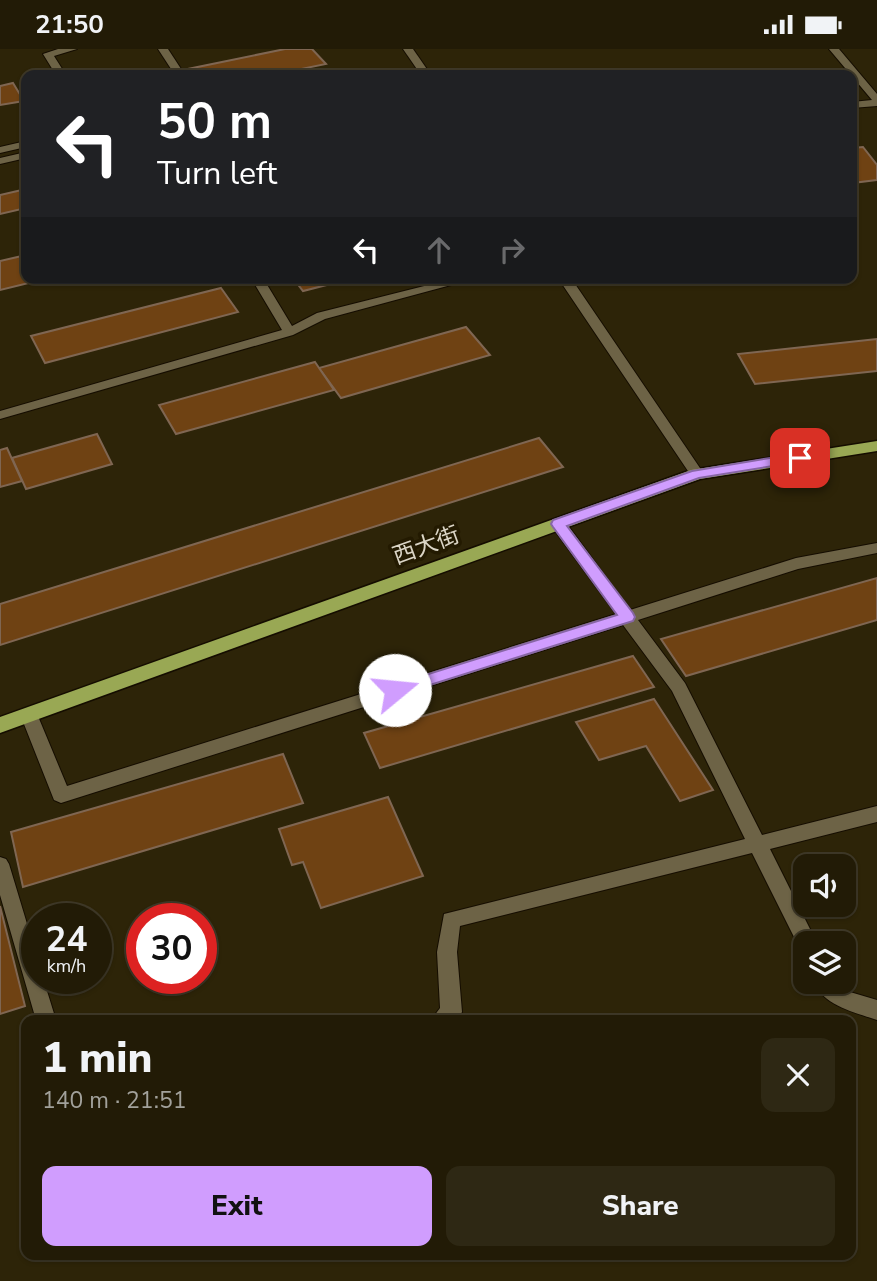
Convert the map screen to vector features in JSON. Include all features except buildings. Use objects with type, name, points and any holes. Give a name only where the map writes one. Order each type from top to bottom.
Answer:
[{"type":"highway","name":"西大街","points":[[0,725],[696,474],[877,446]]},
{"type":"street","points":[[408,49],[423,70]]},
{"type":"street","points":[[568,284],[696,474]]},
{"type":"street","points":[[558,524],[679,688],[801,931]]},
{"type":"street","points":[[29,715],[61,795],[796,565],[877,548]]},
{"type":"street","points":[[448,1015],[451,1012],[447,952],[451,919],[877,814]]},
{"type":"street","points":[[838,994],[844,999],[877,1010]]},
{"type":"lane","points":[[58,70],[48,54],[72,49]]},
{"type":"lane","points":[[163,49],[177,70]]},
{"type":"lane","points":[[834,49],[851,70]]},
{"type":"lane","points":[[857,77],[877,102],[857,105]]},
{"type":"lane","points":[[0,150],[21,145]]},
{"type":"lane","points":[[0,161],[21,156]]},
{"type":"lane","points":[[261,284],[289,332]]},
{"type":"lane","points":[[0,415],[289,332],[321,316],[447,284]]},
{"type":"lane","points":[[0,864],[45,1015]]},
{"type":"route","points":[[395,690],[627,617],[558,524],[696,474],[800,458]]}]
